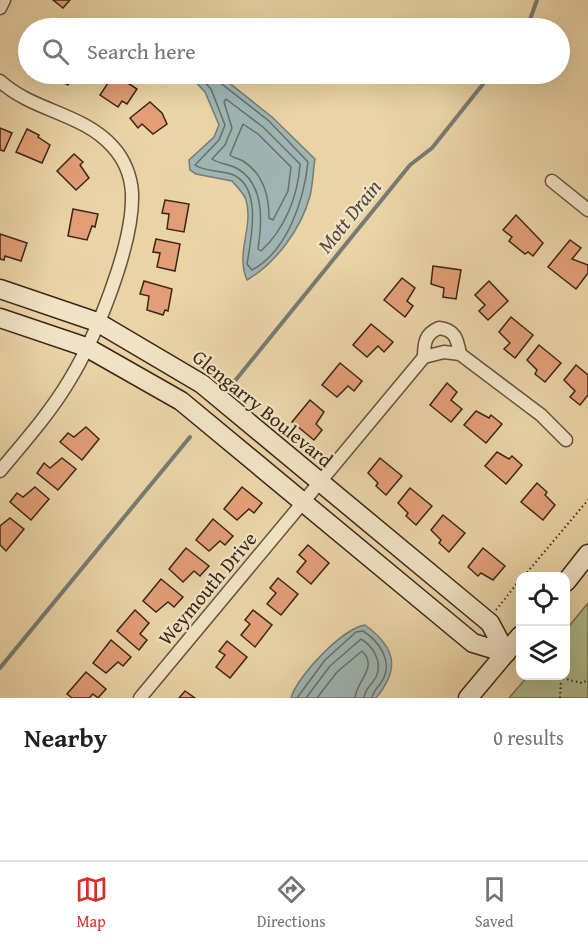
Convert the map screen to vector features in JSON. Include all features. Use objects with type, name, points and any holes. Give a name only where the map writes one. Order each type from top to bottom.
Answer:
[{"type":"street","points":[[0,8],[4,0]]},
{"type":"street","points":[[0,81],[16,92],[98,133],[115,149],[125,167],[132,190],[131,218],[106,301],[86,347],[54,405],[0,471]]},
{"type":"street","points":[[552,181],[588,210]]},
{"type":"street","name":"Glengarry Boulevard","points":[[0,289],[97,322],[202,384],[490,623],[506,653]]},
{"type":"street","points":[[0,318],[86,347],[181,401],[473,643],[506,653]]},
{"type":"street","name":"Weymouth Drive","points":[[140,698],[424,357],[424,343],[427,336],[439,328],[448,329],[455,334],[460,354]]},
{"type":"street","points":[[424,357],[444,352],[460,354],[542,415],[566,440]]},
{"type":"street","points":[[570,577],[588,554]]},
{"type":"street","points":[[426,605],[443,584]]},
{"type":"street","points":[[468,698],[516,641]]},
{"type":"path","points":[[527,572],[588,500]]},
{"type":"path","points":[[492,615],[516,585]]},
{"type":"path","points":[[561,698],[562,680]]},
{"type":"path","points":[[570,680],[582,683],[588,680]]},
{"type":"green space","points":[[588,603],[588,698],[509,698],[525,680],[570,680],[570,625]]},
{"type":"water","points":[[197,84],[231,84],[272,117],[315,159],[310,196],[294,233],[268,264],[247,280],[243,259],[248,220],[245,197],[232,181],[196,174],[190,170],[189,160],[214,137],[219,125],[205,92]]},
{"type":"water","points":[[365,625],[383,641],[391,659],[389,677],[376,698],[291,698],[302,678],[322,654],[345,635]]},
{"type":"building","points":[[53,0],[70,0],[63,8]]},
{"type":"building","points":[[107,84],[129,84],[137,89],[127,104],[122,101],[118,107],[100,95]]},
{"type":"building","points":[[150,102],[162,113],[167,124],[153,134],[142,124],[138,128],[130,118]]},
{"type":"building","points":[[0,128],[12,133],[4,151],[0,150]]},
{"type":"building","points":[[27,129],[39,135],[38,137],[50,145],[42,163],[16,152]]},
{"type":"building","points":[[74,154],[83,162],[80,165],[89,178],[76,190],[57,171]]},
{"type":"building","points":[[165,200],[189,204],[184,232],[167,229],[169,214],[162,213]]},
{"type":"building","points":[[73,209],[98,214],[95,227],[92,226],[87,240],[68,236]]},
{"type":"building","points":[[516,215],[543,243],[533,256],[528,252],[525,254],[509,241],[512,237],[503,230]]},
{"type":"building","points":[[0,234],[27,243],[21,261],[5,256],[4,260],[0,259]]},
{"type":"building","points":[[156,239],[180,244],[175,271],[157,267],[160,253],[153,252]]},
{"type":"building","points":[[570,240],[581,248],[572,259],[588,265],[588,273],[576,289],[548,267]]},
{"type":"building","points":[[433,266],[461,270],[456,299],[443,297],[444,288],[431,284]]},
{"type":"building","points":[[402,278],[415,288],[407,301],[413,306],[405,317],[384,300]]},
{"type":"building","points":[[144,281],[172,289],[168,311],[165,310],[163,315],[147,310],[149,296],[140,294]]},
{"type":"building","points":[[489,281],[508,301],[488,320],[479,311],[485,305],[475,295]]},
{"type":"building","points":[[511,317],[533,335],[515,358],[504,349],[510,343],[499,332]]},
{"type":"building","points":[[371,324],[393,342],[384,352],[378,346],[367,357],[353,345]]},
{"type":"building","points":[[539,345],[561,363],[545,382],[535,374],[537,370],[527,360]]},
{"type":"building","points":[[340,363],[362,381],[354,391],[348,386],[337,397],[322,385]]},
{"type":"building","points":[[576,365],[588,375],[588,395],[580,405],[570,397],[575,391],[564,380]]},
{"type":"building","points":[[447,383],[457,392],[451,400],[462,409],[451,422],[430,405]]},
{"type":"building","points":[[310,400],[324,412],[316,424],[322,430],[314,440],[292,422]]},
{"type":"building","points":[[476,411],[489,418],[491,415],[502,424],[486,443],[464,425]]},
{"type":"building","points":[[86,427],[99,439],[82,460],[60,442],[68,433],[74,437]]},
{"type":"building","points":[[497,452],[509,459],[512,456],[522,465],[506,484],[485,466]]},
{"type":"building","points":[[62,458],[76,469],[58,490],[37,473],[44,463],[50,468]]},
{"type":"building","points":[[380,458],[402,476],[386,495],[376,486],[378,483],[368,473]]},
{"type":"building","points":[[537,483],[547,492],[545,495],[555,505],[543,520],[521,502]]},
{"type":"building","points":[[35,487],[49,499],[31,520],[10,502],[17,493],[23,497]]},
{"type":"building","points":[[242,487],[262,503],[254,513],[249,509],[237,520],[224,509]]},
{"type":"building","points":[[410,488],[432,506],[416,525],[406,516],[408,513],[398,503]]},
{"type":"building","points":[[443,515],[465,533],[449,552],[439,543],[441,540],[431,530]]},
{"type":"building","points":[[10,518],[24,529],[6,551],[0,545],[0,526]]},
{"type":"building","points":[[213,519],[233,536],[225,545],[220,541],[209,551],[196,540]]},
{"type":"building","points":[[308,545],[329,563],[311,584],[297,572],[306,561],[299,555]]},
{"type":"building","points":[[186,548],[209,566],[200,576],[194,571],[183,582],[169,569]]},
{"type":"building","points":[[483,548],[505,566],[493,580],[481,573],[478,576],[468,567]]},
{"type":"building","points":[[278,578],[298,594],[281,615],[267,604],[276,593],[270,588]]},
{"type":"building","points":[[161,579],[183,597],[174,607],[168,602],[156,612],[143,601]]},
{"type":"building","points":[[135,610],[149,623],[140,634],[147,640],[139,650],[117,631]]},
{"type":"building","points":[[253,610],[272,625],[255,647],[241,635],[250,624],[245,620]]},
{"type":"building","points":[[111,640],[131,657],[123,666],[118,662],[106,673],[93,663]]},
{"type":"building","points":[[227,641],[247,657],[230,678],[216,667],[225,655],[219,651]]},
{"type":"building","points":[[86,672],[106,689],[98,698],[93,694],[89,698],[72,698],[67,694]]},
{"type":"building","points":[[185,691],[195,698],[179,698]]},
{"type":"waterway","name":"Mott Drain","points":[[531,18],[537,0]]},
{"type":"waterway","name":"Mott Drain","points":[[234,382],[410,165],[432,148],[483,84]]},
{"type":"waterway","name":"Mott Drain","points":[[0,668],[190,437]]}]
